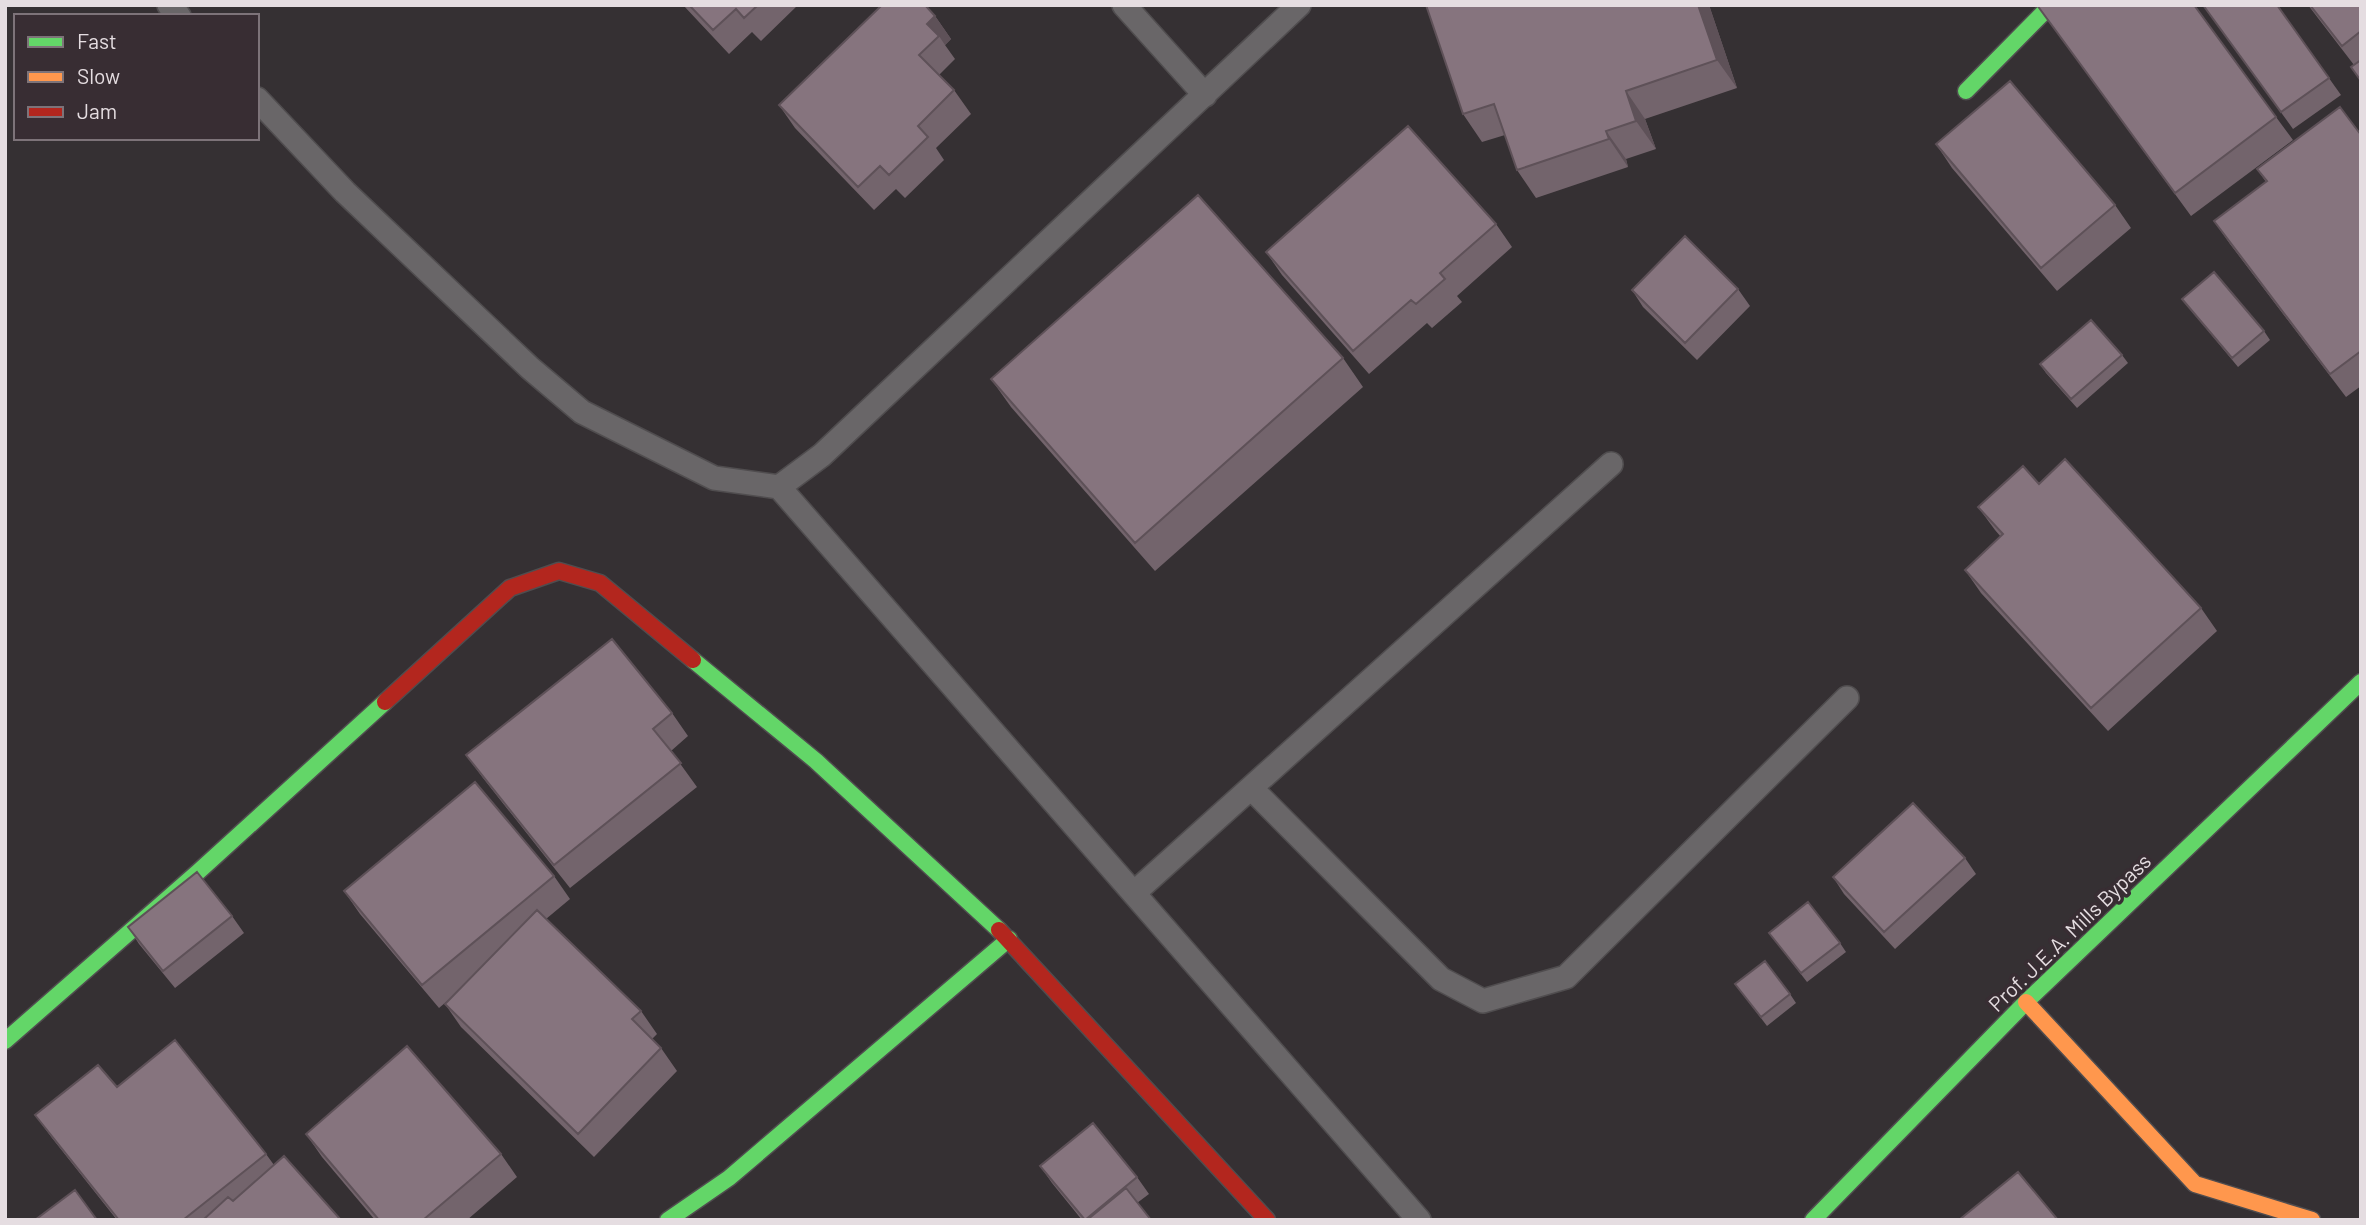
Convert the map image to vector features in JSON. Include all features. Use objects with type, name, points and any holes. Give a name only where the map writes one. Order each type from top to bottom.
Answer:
[{"type":"street","points":[[1966,91],[2052,5]]},
{"type":"street","points":[[5,1041],[198,872],[510,588],[559,571],[600,583],[816,761],[1009,939],[1267,1220]]},
{"type":"street","name":"Prof. J.E.A. Mills Bypass","points":[[1813,1220],[2026,1002],[2361,682]]},
{"type":"street","points":[[668,1220],[729,1178],[1009,939]]},
{"type":"street","points":[[2026,1002],[2194,1184],[2312,1220]]},
{"type":"lane","points":[[1124,5],[1205,95]]},
{"type":"lane","points":[[779,488],[822,455],[1299,5]]},
{"type":"lane","points":[[259,101],[345,192],[530,368],[582,412],[714,478],[779,488],[1419,1220]]},
{"type":"lane","points":[[1134,893],[1611,464]]},
{"type":"lane","points":[[1251,788],[1441,979],[1483,1001],[1566,977],[1847,698]]},
{"type":"building","points":[[689,5],[758,5],[744,18],[736,9],[713,30]]},
{"type":"building","points":[[882,5],[925,5],[935,16],[927,24],[939,36],[919,55],[954,90],[918,126],[928,137],[889,175],[880,166],[858,187],[779,105]]},
{"type":"building","points":[[1426,5],[1698,5],[1717,60],[1626,91],[1636,121],[1606,131],[1609,139],[1517,170],[1494,104],[1463,114]]},
{"type":"building","points":[[2037,5],[2194,5],[2276,117],[2175,193]]},
{"type":"building","points":[[2203,5],[2277,5],[2329,78],[2281,112]]},
{"type":"building","points":[[2310,5],[2361,5],[2361,31],[2342,46]]},
{"type":"building","points":[[2361,60],[2361,81],[2351,67]]},
{"type":"building","points":[[2010,81],[2115,205],[2041,268],[1936,144]]},
{"type":"building","points":[[2340,107],[2361,135],[2361,351],[2330,374],[2214,221],[2267,181],[2257,169]]},
{"type":"building","points":[[1408,126],[1496,224],[1440,273],[1445,279],[1416,304],[1411,300],[1353,351],[1266,252]]},
{"type":"building","points":[[1198,195],[1343,358],[1135,543],[991,379]]},
{"type":"building","points":[[1685,236],[1738,289],[1685,343],[1632,290]]},
{"type":"building","points":[[2214,272],[2264,331],[2232,358],[2182,299]]},
{"type":"building","points":[[2091,320],[2122,355],[2071,399],[2040,364]]},
{"type":"building","points":[[2065,459],[2201,608],[2091,708],[1965,570],[2003,534],[1978,507],[2023,466],[2039,484]]},
{"type":"building","points":[[612,639],[672,713],[653,729],[681,763],[554,865],[466,755]]},
{"type":"building","points":[[475,782],[554,876],[422,985],[344,891]]},
{"type":"building","points":[[1913,803],[1965,858],[1884,932],[1833,877]]},
{"type":"building","points":[[197,872],[232,916],[163,971],[128,927]]},
{"type":"building","points":[[1808,902],[1840,943],[1801,973],[1769,933]]},
{"type":"building","points":[[537,910],[641,1011],[632,1019],[661,1048],[578,1134],[445,1004]]},
{"type":"building","points":[[1765,961],[1790,994],[1761,1017],[1735,984]]},
{"type":"building","points":[[175,1040],[266,1154],[183,1220],[119,1220],[35,1115],[98,1065],[117,1087]]},
{"type":"building","points":[[407,1046],[501,1154],[423,1220],[379,1220],[306,1134]]},
{"type":"building","points":[[1093,1123],[1137,1177],[1085,1220],[1040,1166]]},
{"type":"building","points":[[284,1156],[341,1220],[203,1220],[228,1197],[233,1201]]},
{"type":"building","points":[[2018,1172],[2058,1220],[1959,1220]]},
{"type":"building","points":[[1126,1188],[1151,1220],[1087,1220]]},
{"type":"building","points":[[75,1190],[97,1220],[35,1220]]},
{"type":"traffic: fast","points":[[1966,91],[2051,5]]},
{"type":"traffic: fast","points":[[693,660],[816,761],[999,930]]},
{"type":"traffic: fast","points":[[1813,1220],[2026,1002],[2361,682]]},
{"type":"traffic: fast","points":[[5,1041],[198,872],[385,702]]},
{"type":"traffic: fast","points":[[668,1220],[729,1178],[1009,939]]},
{"type":"traffic: slow","points":[[2026,1002],[2195,1184],[2312,1220]]},
{"type":"traffic: jam","points":[[385,702],[510,588],[559,571],[600,583],[693,660]]},
{"type":"traffic: jam","points":[[999,930],[1267,1220]]}]
